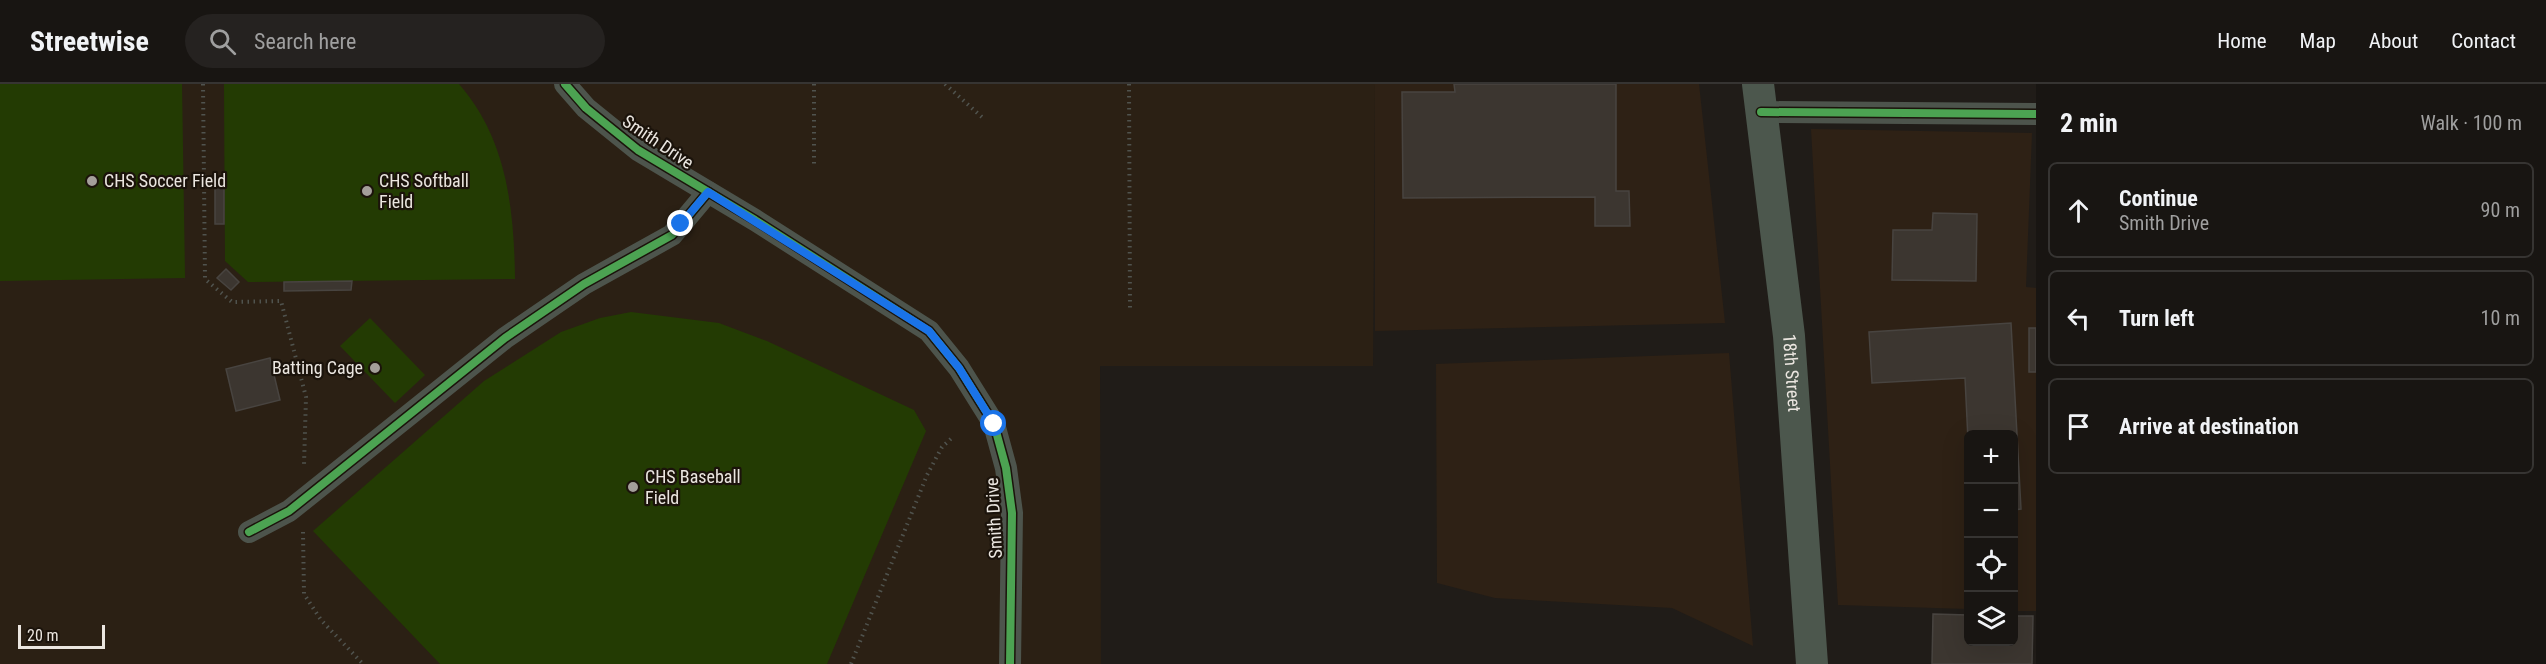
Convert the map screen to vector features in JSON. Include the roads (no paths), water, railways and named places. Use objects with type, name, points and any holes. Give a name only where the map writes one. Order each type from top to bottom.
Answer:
[{"type":"main road","name":"18th Street","points":[[1759,98],[1789,336],[1812,664]]},
{"type":"street","name":"Smith Drive","points":[[565,84],[586,108],[638,150],[929,331],[959,368],[994,424],[1006,468],[1012,513],[1010,664]]},
{"type":"street","points":[[1759,98],[2036,114]]},
{"type":"street","points":[[249,532],[289,511],[504,338],[584,284],[672,235],[708,192]]},
{"type":"place","name":"CHS Soccer Field","points":[[92,181]]},
{"type":"place","name":"CHS Softball Field","points":[[367,191]]},
{"type":"place","name":"Batting Cage","points":[[375,368]]},
{"type":"place","name":"CHS Baseball Field","points":[[633,487]]}]
